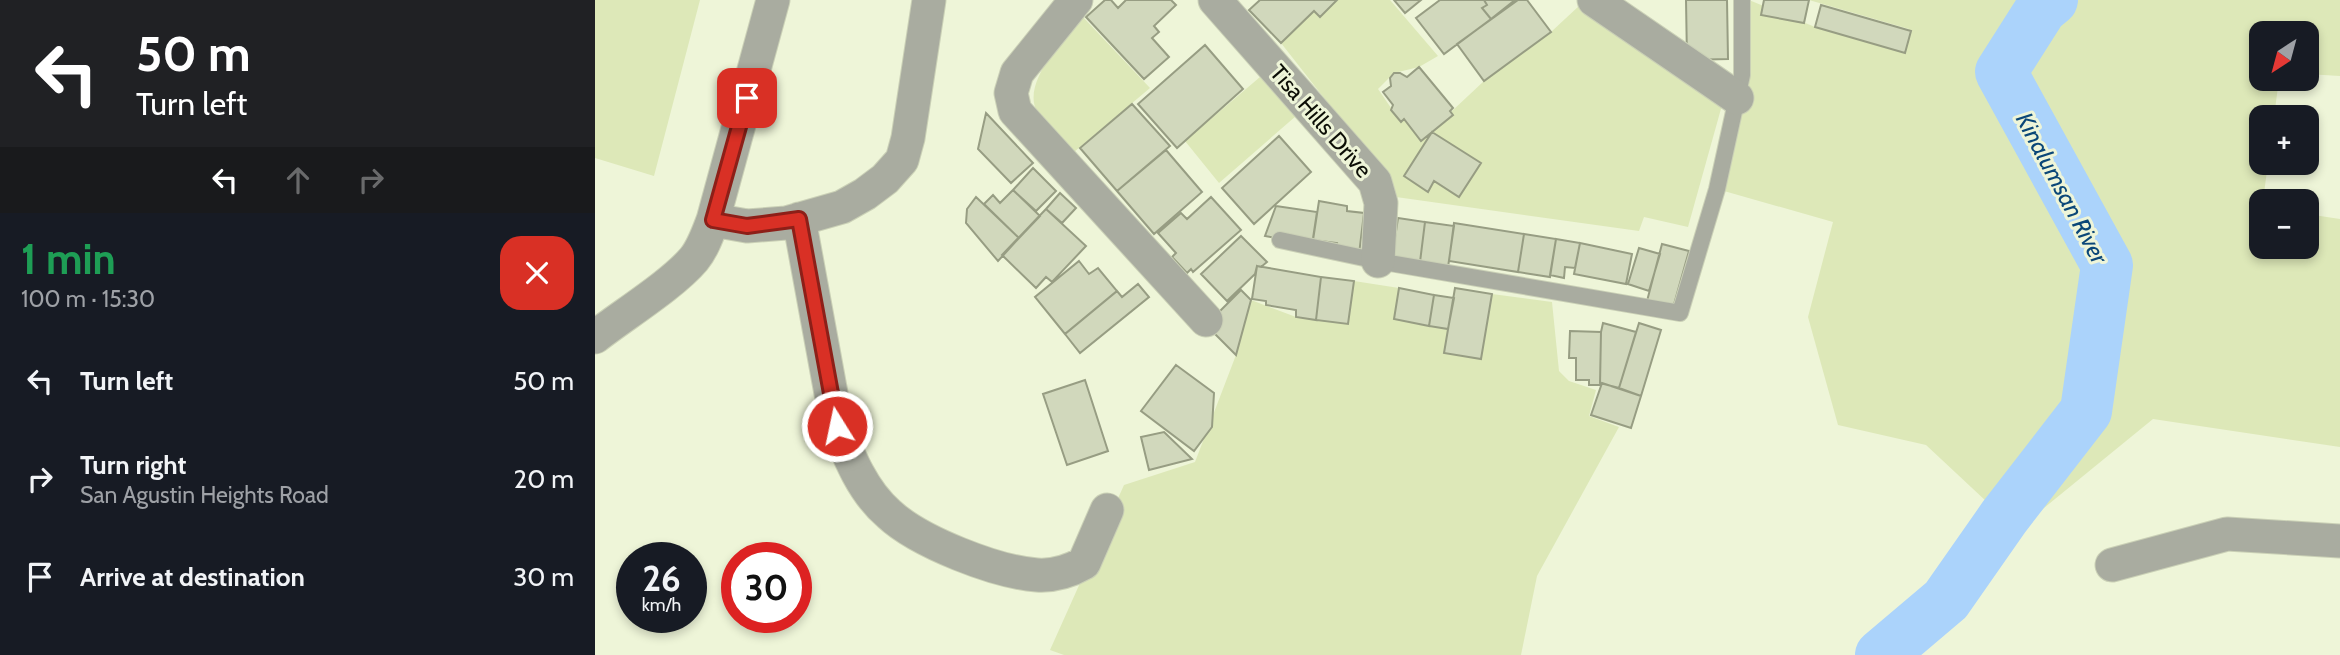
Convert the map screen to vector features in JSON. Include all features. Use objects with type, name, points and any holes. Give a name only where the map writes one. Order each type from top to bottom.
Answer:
[{"type":"street","points":[[595,337],[679,274],[695,258],[713,220],[773,0]]},
{"type":"street","points":[[713,220],[747,226],[799,219],[842,207],[885,179],[902,160],[908,138],[929,0]]},
{"type":"street","points":[[1076,0],[1017,74],[1011,93],[1015,111],[1206,320]]},
{"type":"street","name":"Tisa Hills Drive","points":[[1215,0],[1374,182],[1381,203],[1382,225],[1378,261]]},
{"type":"street","points":[[1594,0],[1737,98]]},
{"type":"street","points":[[799,219],[837,426],[871,496],[888,513],[911,531],[938,545],[996,566],[1037,575],[1059,573],[1084,563],[1107,510]]},
{"type":"street","points":[[2112,565],[2227,534],[2340,541]]},
{"type":"lane","points":[[1280,240],[1378,261],[1680,313],[1717,189],[1742,75],[1742,0]]},
{"type":"green space","points":[[595,0],[700,0],[654,176],[595,158]]},
{"type":"green space","points":[[1337,0],[1390,0],[1438,56],[1419,67],[1394,73],[1378,89],[1400,121],[1404,119],[1421,140],[1484,81],[1551,32],[1580,5],[1724,98],[1688,227],[1644,217],[1639,231],[1396,197],[1379,168],[1281,43],[1314,11],[1320,16]]},
{"type":"green space","points":[[1749,0],[1815,27],[1905,53],[1909,29],[1809,0],[2340,0],[2340,76],[2319,75],[2319,21],[2249,21],[2249,91],[2277,91],[2276,105],[2249,105],[2249,175],[2266,175],[2265,189],[2249,189],[2249,259],[2319,259],[2319,216],[2340,219],[2340,447],[2153,419],[2017,530],[1926,445],[1838,425],[1808,317],[1833,222],[1717,189]]},
{"type":"green space","points":[[1081,15],[1150,88],[1074,152],[1049,127],[1037,111],[1034,100],[1035,88],[1047,61]]},
{"type":"green space","points":[[1260,77],[1296,116],[1219,183],[1185,141]]},
{"type":"green space","points":[[1354,281],[1399,288],[1394,319],[1448,329],[1445,353],[1480,359],[1492,294],[1552,302],[1559,371],[1569,381],[1596,390],[1589,416],[1619,427],[1537,576],[1521,655],[1064,655],[1050,650],[1124,485],[1195,462],[1236,355],[1251,300],[1296,317],[1347,324]]},
{"type":"building","points":[[1105,0],[1111,0],[1118,8],[1126,0],[1171,0],[1176,5],[1154,26],[1159,32],[1152,38],[1169,57],[1144,79],[1086,17]]},
{"type":"building","points":[[1260,0],[1337,0],[1320,17],[1314,11],[1281,43],[1249,10]]},
{"type":"building","points":[[1394,0],[1421,0],[1405,13]]},
{"type":"building","points":[[1440,0],[1484,0],[1487,5],[1482,8],[1491,19],[1444,54],[1416,18]]},
{"type":"building","points":[[1484,0],[1515,0],[1491,19],[1482,8],[1487,5]]},
{"type":"building","points":[[1518,0],[1527,0],[1551,32],[1484,81],[1457,44]]},
{"type":"building","points":[[1686,0],[1727,0],[1728,59],[1687,60]]},
{"type":"building","points":[[1764,0],[1809,0],[1804,23],[1761,15]]},
{"type":"building","points":[[1821,5],[1911,31],[1905,53],[1815,27]]},
{"type":"building","points":[[1205,45],[1243,89],[1177,148],[1138,104]]},
{"type":"building","points":[[1419,67],[1453,108],[1450,111],[1453,115],[1421,141],[1404,119],[1401,122],[1391,110],[1393,105],[1383,92],[1391,86],[1390,78],[1394,73],[1407,77]]},
{"type":"building","points":[[1132,104],[1170,146],[1117,191],[1080,148]]},
{"type":"building","points":[[986,113],[1033,163],[1011,183],[978,149]]},
{"type":"building","points":[[1432,132],[1481,163],[1459,197],[1434,181],[1428,192],[1404,176]]},
{"type":"building","points":[[1279,136],[1311,172],[1254,224],[1222,188]]},
{"type":"building","points":[[1166,150],[1202,192],[1154,234],[1117,191]]},
{"type":"building","points":[[1033,168],[1056,191],[1036,211],[1013,190]]},
{"type":"building","points":[[1013,190],[1040,216],[1019,238],[984,204],[993,195],[1000,203]]},
{"type":"building","points":[[1060,193],[1076,208],[1062,223],[1046,209]]},
{"type":"building","points":[[976,197],[1019,238],[998,261],[966,223],[967,209]]},
{"type":"building","points":[[1211,197],[1241,230],[1193,272],[1191,269],[1187,273],[1172,257],[1176,253],[1158,233],[1181,213],[1187,219]]},
{"type":"building","points":[[1319,201],[1347,206],[1347,211],[1364,213],[1359,254],[1336,250],[1337,243],[1313,240]]},
{"type":"building","points":[[1276,206],[1317,212],[1312,245],[1265,236]]},
{"type":"building","points":[[1046,209],[1086,246],[1052,282],[1046,277],[1036,288],[1002,255]]},
{"type":"building","points":[[1398,218],[1425,222],[1420,262],[1392,258]]},
{"type":"building","points":[[1425,222],[1454,226],[1448,267],[1420,262]]},
{"type":"building","points":[[1454,223],[1524,234],[1518,272],[1449,261]]},
{"type":"building","points":[[1524,234],[1556,239],[1550,277],[1518,272]]},
{"type":"building","points":[[1241,236],[1267,262],[1261,267],[1257,266],[1255,274],[1227,301],[1201,274]]},
{"type":"building","points":[[1556,239],[1580,243],[1575,268],[1565,267],[1564,278],[1550,275]]},
{"type":"building","points":[[1580,243],[1632,254],[1626,284],[1574,274]]},
{"type":"building","points":[[1662,244],[1689,251],[1673,308],[1647,301]]},
{"type":"building","points":[[1639,248],[1660,254],[1649,291],[1628,284]]},
{"type":"building","points":[[1079,261],[1089,274],[1098,268],[1117,291],[1065,334],[1035,297]]},
{"type":"building","points":[[1257,266],[1321,277],[1316,320],[1296,317],[1296,310],[1266,305],[1266,301],[1252,299]]},
{"type":"building","points":[[1321,277],[1354,281],[1348,324],[1316,320]]},
{"type":"building","points":[[1138,284],[1149,297],[1080,353],[1065,334],[1117,291],[1122,297]]},
{"type":"building","points":[[1399,288],[1434,295],[1429,326],[1394,319]]},
{"type":"building","points":[[1455,288],[1492,294],[1481,359],[1444,353]]},
{"type":"building","points":[[1241,290],[1251,300],[1236,355],[1206,325]]},
{"type":"building","points":[[1434,295],[1454,298],[1448,329],[1429,326]]},
{"type":"building","points":[[1603,323],[1636,332],[1619,388],[1600,383]]},
{"type":"building","points":[[1639,323],[1661,330],[1641,396],[1619,388]]},
{"type":"building","points":[[1570,331],[1601,332],[1600,385],[1589,385],[1589,380],[1576,380],[1576,358],[1569,358]]},
{"type":"building","points":[[1176,365],[1214,393],[1212,427],[1194,451],[1141,411]]},
{"type":"building","points":[[1085,380],[1108,451],[1067,465],[1043,394]]},
{"type":"building","points":[[1602,383],[1641,396],[1631,428],[1591,415]]},
{"type":"building","points":[[1164,432],[1192,459],[1149,470],[1141,437]]},
{"type":"waterway","name":"Kinalumsan River","points":[[1881,655],[1946,600],[2004,517],[2086,411],[2107,265],[2001,72],[2041,9],[2052,0]]},
{"type":"route","points":[[747,98],[713,220],[747,226],[786,223],[799,219],[837,426]]}]
